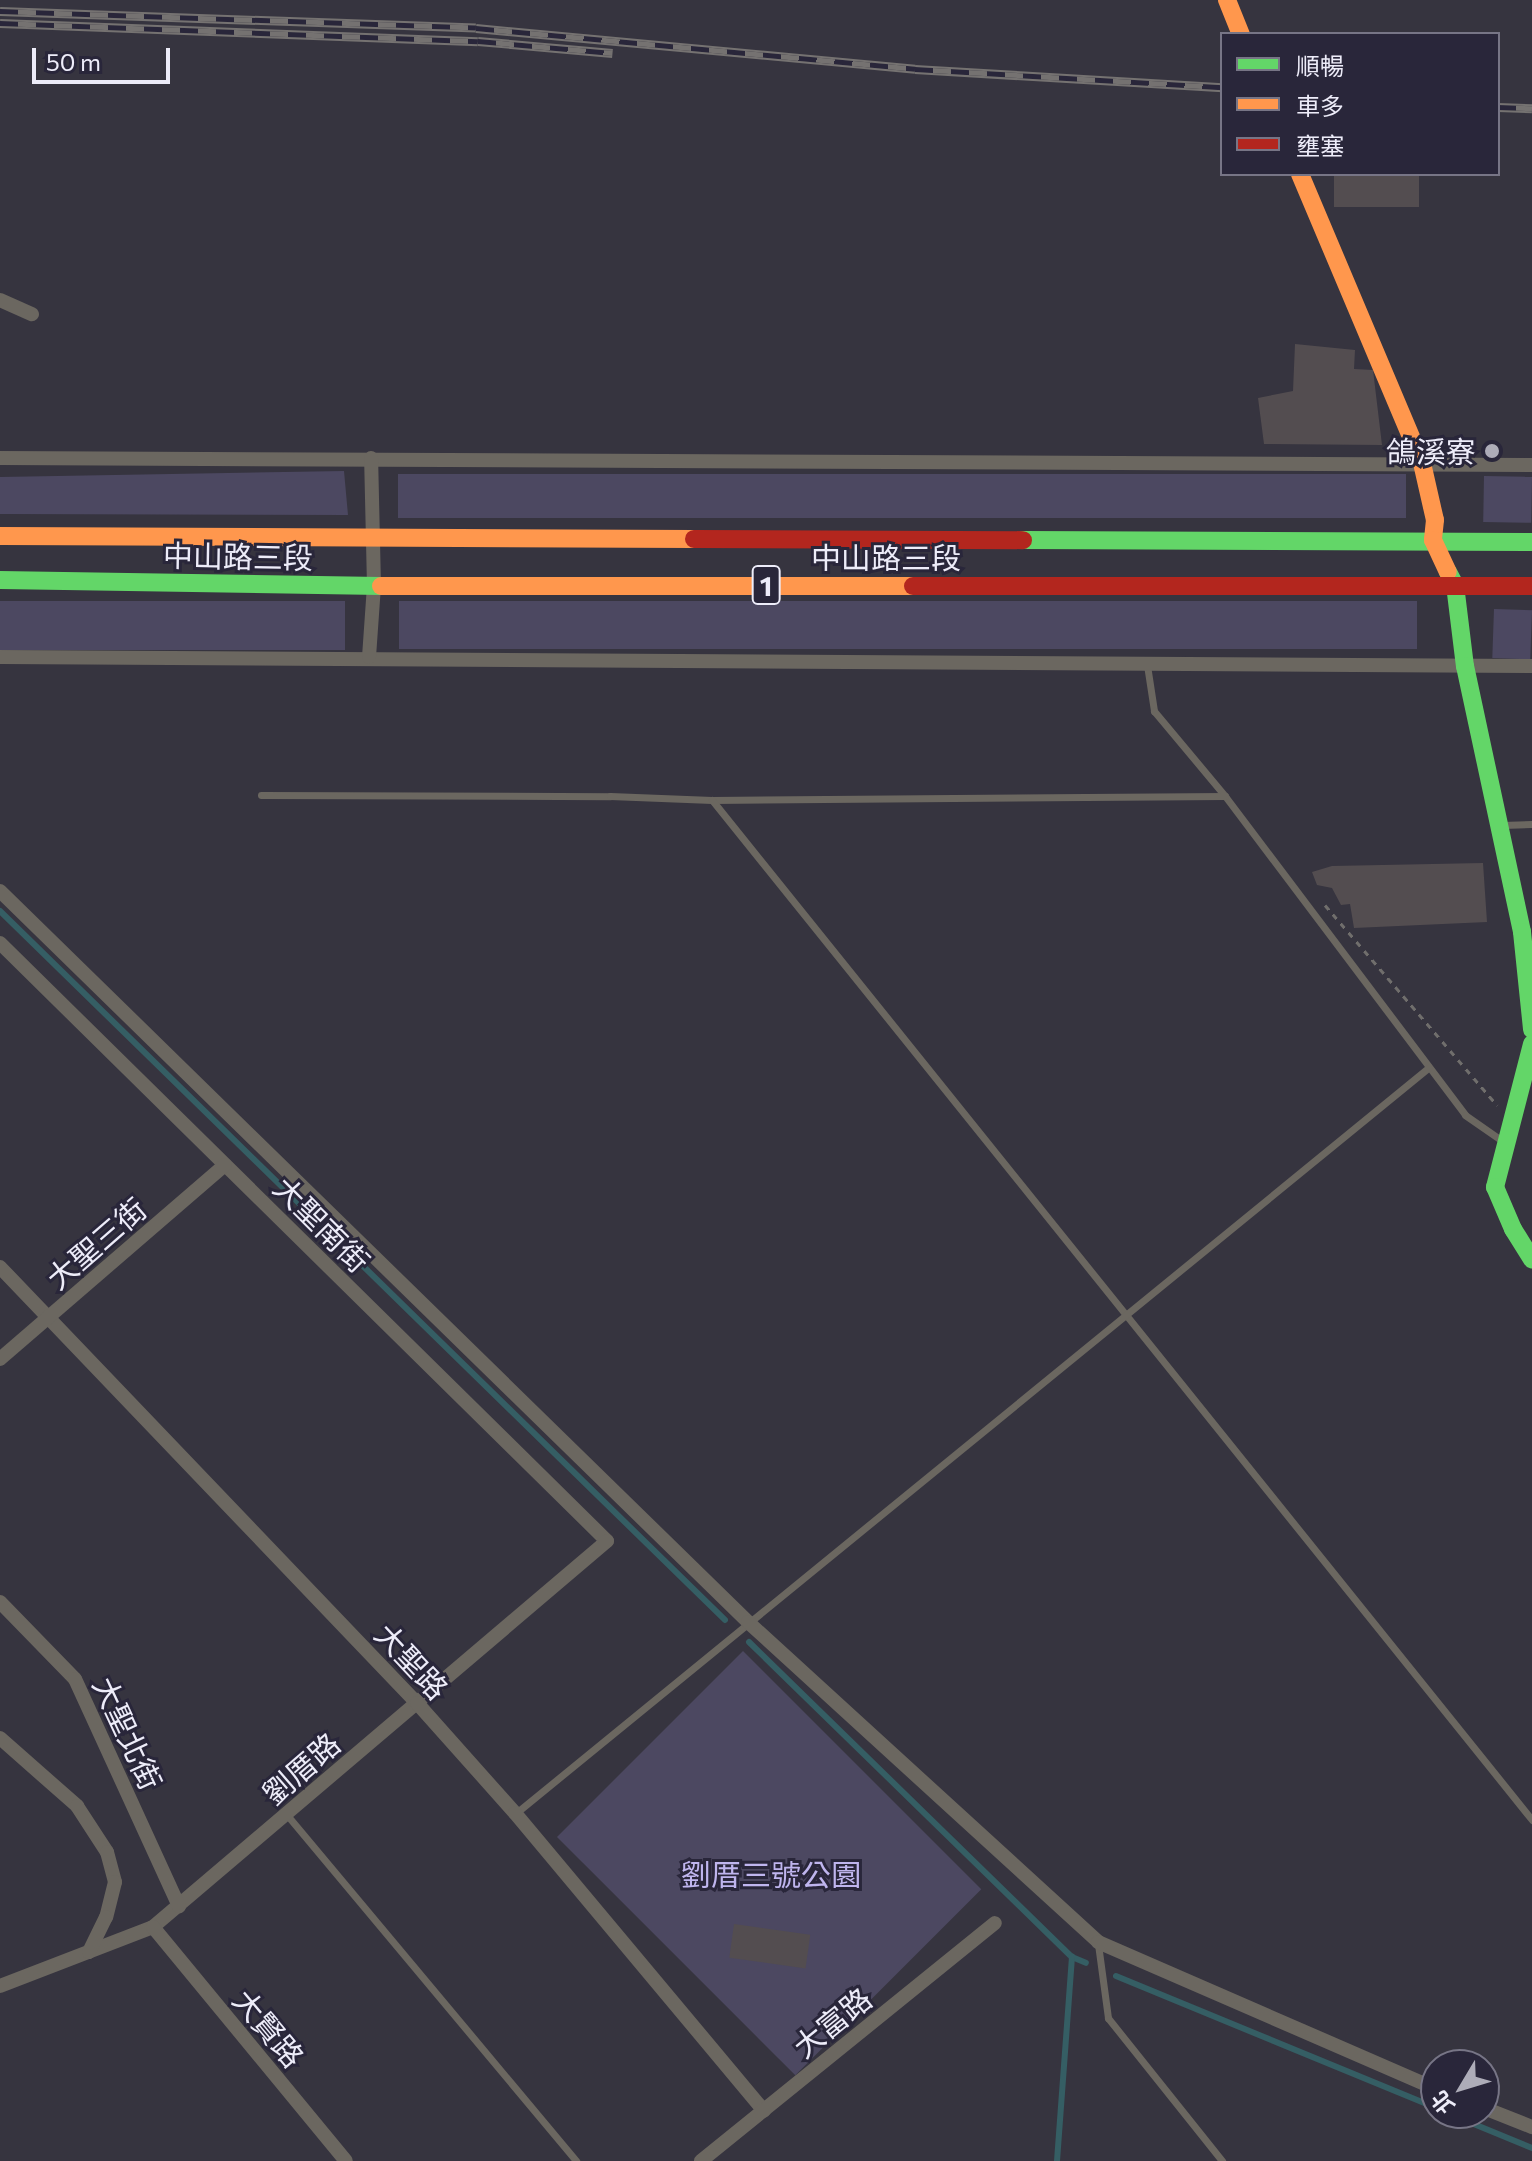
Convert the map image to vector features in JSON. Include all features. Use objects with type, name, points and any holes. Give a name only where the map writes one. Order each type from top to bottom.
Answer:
[{"type":"main road","points":[[1227,0],[1240,32]]},
{"type":"main road","points":[[1301,176],[1422,463],[1435,520],[1433,540],[1455,585],[1465,666],[1522,932],[1532,1029]]},
{"type":"main road","name":"中山路三段","points":[[0,536],[1532,542]]},
{"type":"main road","name":"中山路三段","points":[[0,580],[374,586],[1532,586]]},
{"type":"main road","points":[[1532,1044],[1512,1123],[1504,1142],[1495,1187],[1513,1229],[1532,1259]]},
{"type":"street","points":[[0,300],[32,314]]},
{"type":"street","points":[[0,458],[1532,465]]},
{"type":"street","points":[[369,657],[374,586],[371,458]]},
{"type":"street","points":[[0,657],[1532,666]]},
{"type":"street","points":[[0,891],[748,1622],[1098,1942],[1420,2082]]},
{"type":"street","name":"大聖南街","points":[[0,943],[607,1541]]},
{"type":"street","name":"大聖三街","points":[[0,1359],[225,1165]]},
{"type":"street","name":"大聖路","points":[[0,1267],[417,1703],[515,1813],[764,2111]]},
{"type":"street","name":"劉厝路","points":[[0,1986],[153,1927],[607,1541]]},
{"type":"street","name":"大聖北街","points":[[0,1602],[75,1679],[179,1906]]},
{"type":"street","points":[[0,1738],[77,1806],[107,1852],[115,1882],[106,1917],[89,1952]]},
{"type":"street","name":"大富路","points":[[701,2161],[995,1923]]},
{"type":"street","name":"大賢路","points":[[153,1927],[346,2161]]},
{"type":"street","points":[[1500,2114],[1532,2127]]},
{"type":"lane","points":[[1147,665],[1154,711],[1225,796],[1465,1115],[1504,1142]]},
{"type":"lane","points":[[261,795],[610,796],[712,800],[1225,796]]},
{"type":"lane","points":[[712,800],[1532,1820]]},
{"type":"lane","points":[[1500,825],[1532,824]]},
{"type":"lane","points":[[515,1813],[1428,1068]]},
{"type":"lane","points":[[287,1815],[576,2161]]},
{"type":"lane","points":[[1098,1942],[1108,2018],[1222,2161]]},
{"type":"path","points":[[1316,895],[1512,1123]]},
{"type":"green space","points":[[344,471],[348,515],[0,514],[0,477]]},
{"type":"green space","points":[[398,474],[1406,474],[1406,518],[398,518]]},
{"type":"green space","points":[[1484,476],[1532,477],[1531,523],[1483,522]]},
{"type":"green space","points":[[0,601],[345,601],[345,650],[0,650]]},
{"type":"green space","points":[[399,601],[1417,601],[1417,649],[399,649]]},
{"type":"green space","points":[[1494,609],[1532,610],[1530,659],[1492,658]]},
{"type":"green space","name":"劉厝三號公園","points":[[743,1651],[981,1889],[795,2075],[557,1837]]},
{"type":"building","points":[[1334,176],[1419,176],[1419,207],[1334,207]]},
{"type":"building","points":[[1295,344],[1355,350],[1354,369],[1373,370],[1382,445],[1264,444],[1258,398],[1293,391]]},
{"type":"building","points":[[1483,863],[1487,922],[1354,928],[1350,904],[1341,905],[1332,888],[1317,885],[1312,872],[1332,866]]},
{"type":"building","points":[[734,1924],[810,1935],[806,1968],[729,1958]]},
{"type":"waterway","points":[[0,911],[725,1620]]},
{"type":"waterway","points":[[749,1642],[1072,1957],[1086,1963]]},
{"type":"waterway","points":[[1057,2161],[1072,1957]]},
{"type":"waterway","points":[[1116,1976],[1420,2101]]},
{"type":"waterway","points":[[1486,2129],[1532,2148]]},
{"type":"railway","points":[[0,11],[476,28],[915,69],[1220,87]]},
{"type":"railway","points":[[0,23],[478,41],[612,53]]},
{"type":"railway","points":[[1500,107],[1532,108]]},
{"type":"traffic: fast","points":[[1023,540],[1532,542]]},
{"type":"traffic: fast","points":[[1448,572],[1455,585],[1465,666],[1522,932],[1532,1029]]},
{"type":"traffic: fast","points":[[0,580],[381,586]]},
{"type":"traffic: fast","points":[[1532,1044],[1495,1187],[1513,1229],[1532,1259]]},
{"type":"traffic: slow","points":[[1227,0],[1240,32]]},
{"type":"traffic: slow","points":[[1301,176],[1422,463],[1435,520],[1433,540],[1448,572]]},
{"type":"traffic: slow","points":[[0,536],[694,539]]},
{"type":"traffic: slow","points":[[381,586],[913,586]]},
{"type":"traffic: jam","points":[[694,539],[1023,540]]},
{"type":"traffic: jam","points":[[913,586],[1532,586]]},
{"type":"place","name":"鴿溪寮","points":[[1492,451]]}]
